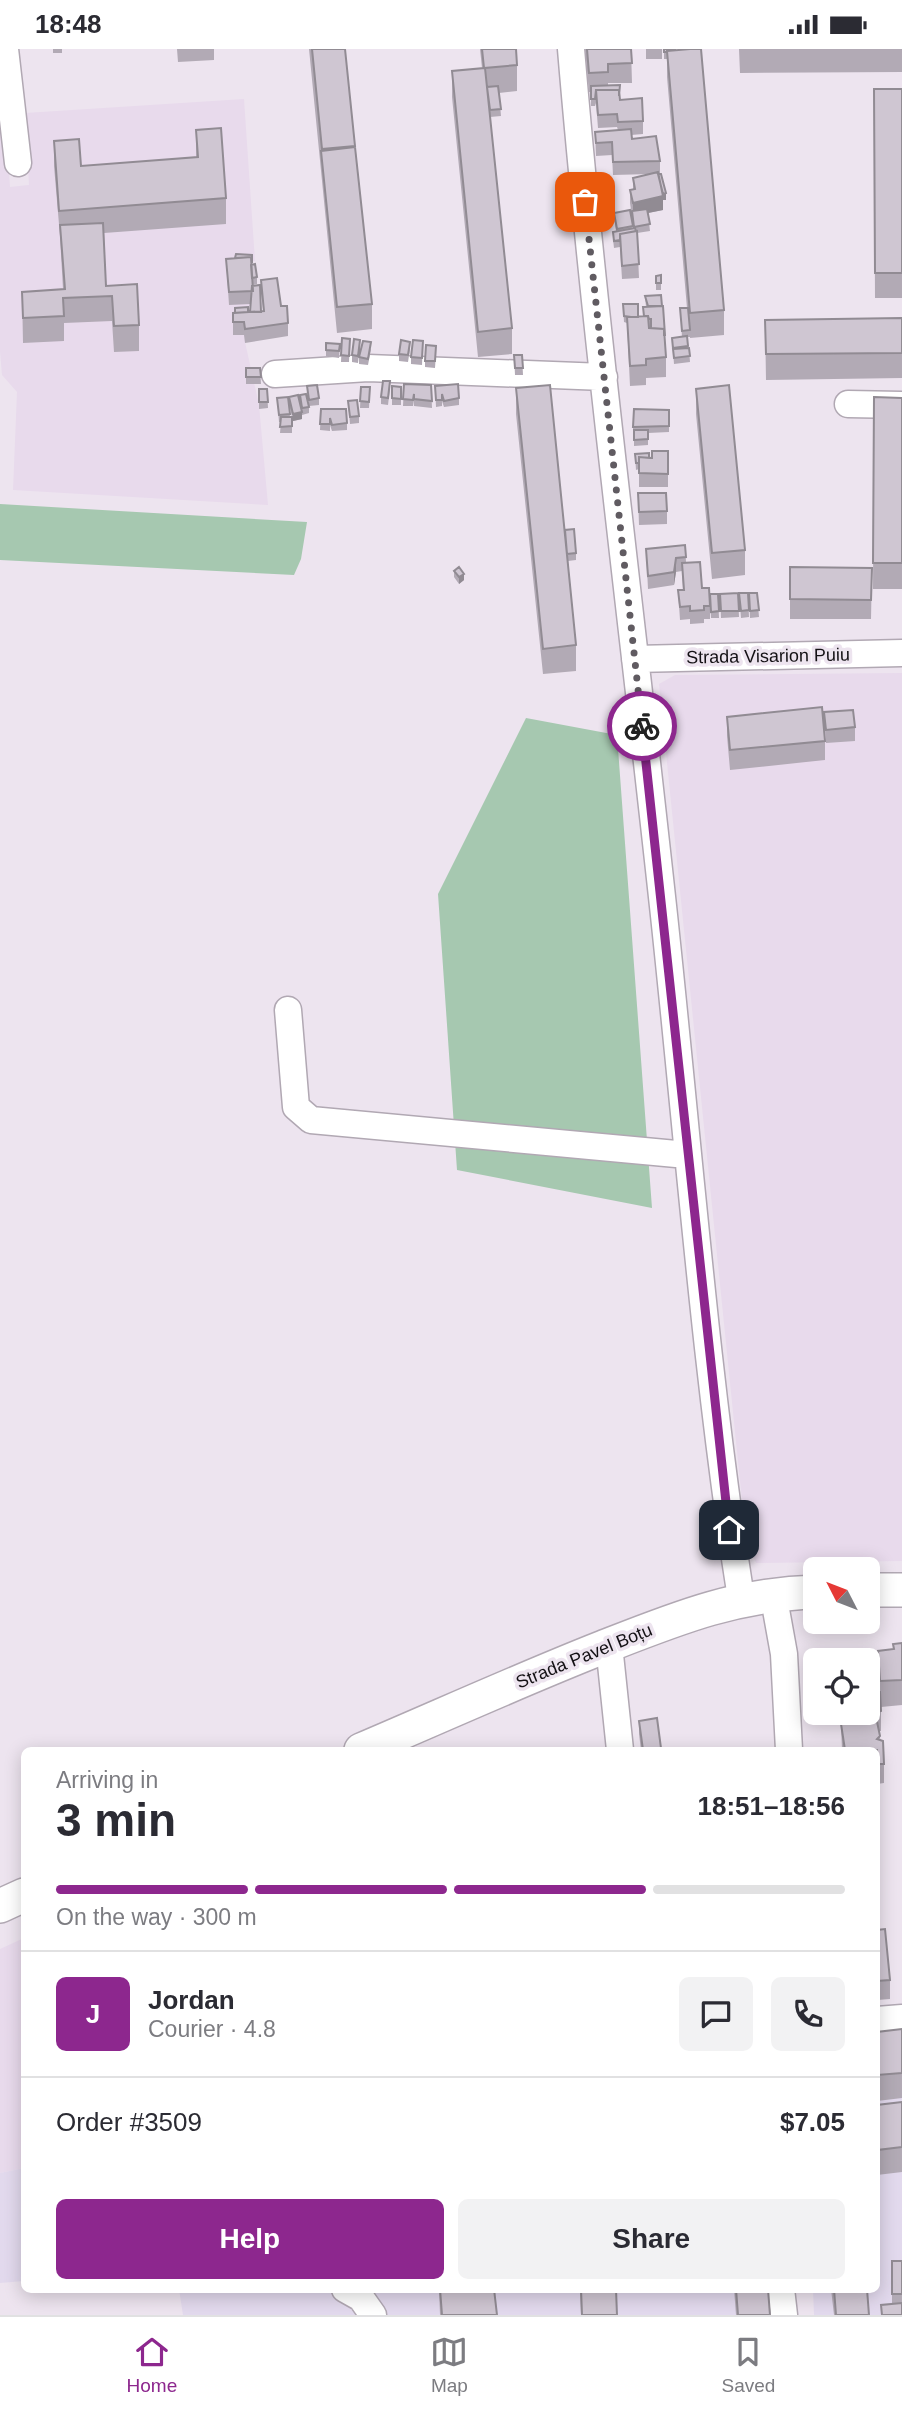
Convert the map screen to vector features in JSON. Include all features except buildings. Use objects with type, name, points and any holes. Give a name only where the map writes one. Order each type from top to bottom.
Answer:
[{"type":"main road","points":[[880,1590],[902,1590]]},
{"type":"main road","name":"Strada Pavel Boțu","points":[[368,1747],[609,1645],[757,1595],[803,1593]]},
{"type":"main road","points":[[0,1906],[21,1896]]},
{"type":"street","points":[[5,49],[18,163]]},
{"type":"street","points":[[571,49],[729,1530],[784,1654],[789,1747]]},
{"type":"street","points":[[275,374],[368,369],[604,377]]},
{"type":"street","points":[[848,404],[902,405]]},
{"type":"street","name":"Strada Visarion Puiu","points":[[635,659],[902,653]]},
{"type":"street","points":[[288,1010],[296,1107],[311,1120],[687,1155]]},
{"type":"street","points":[[609,1645],[620,1747]]},
{"type":"street","points":[[880,2020],[902,2018]]},
{"type":"street","points":[[352,2293],[361,2298],[373,2315]]},
{"type":"street","points":[[781,2293],[784,2315]]},
{"type":"shaded area","points":[[0,49],[10,187],[29,185],[25,113],[244,99],[255,261],[236,261],[251,304],[245,314],[245,342],[259,405],[268,505],[13,490],[17,392],[2,375],[0,351]]},
{"type":"shaded area","points":[[902,673],[902,1561],[880,1561],[880,1557],[803,1557],[803,1562],[756,1563],[746,1540],[659,684],[675,675]]},
{"type":"shaded area","points":[[21,1939],[21,2169],[0,2173],[0,1949]]},
{"type":"shaded area","points":[[902,2036],[902,2315],[814,2315],[813,2293],[880,2293],[880,2039]]},
{"type":"shaded area","points":[[21,2169],[21,2281],[0,2283],[0,2173]]},
{"type":"shaded area","points":[[180,2293],[763,2293],[765,2315],[183,2315]]},
{"type":"green space","points":[[0,504],[307,522],[301,559],[294,575],[0,560]]},
{"type":"green space","points":[[526,718],[617,735],[652,1208],[457,1170],[438,894]]},
{"type":"way so far","points":[[585,202],[642,726]]},
{"type":"route","points":[[642,726],[729,1530]]}]
